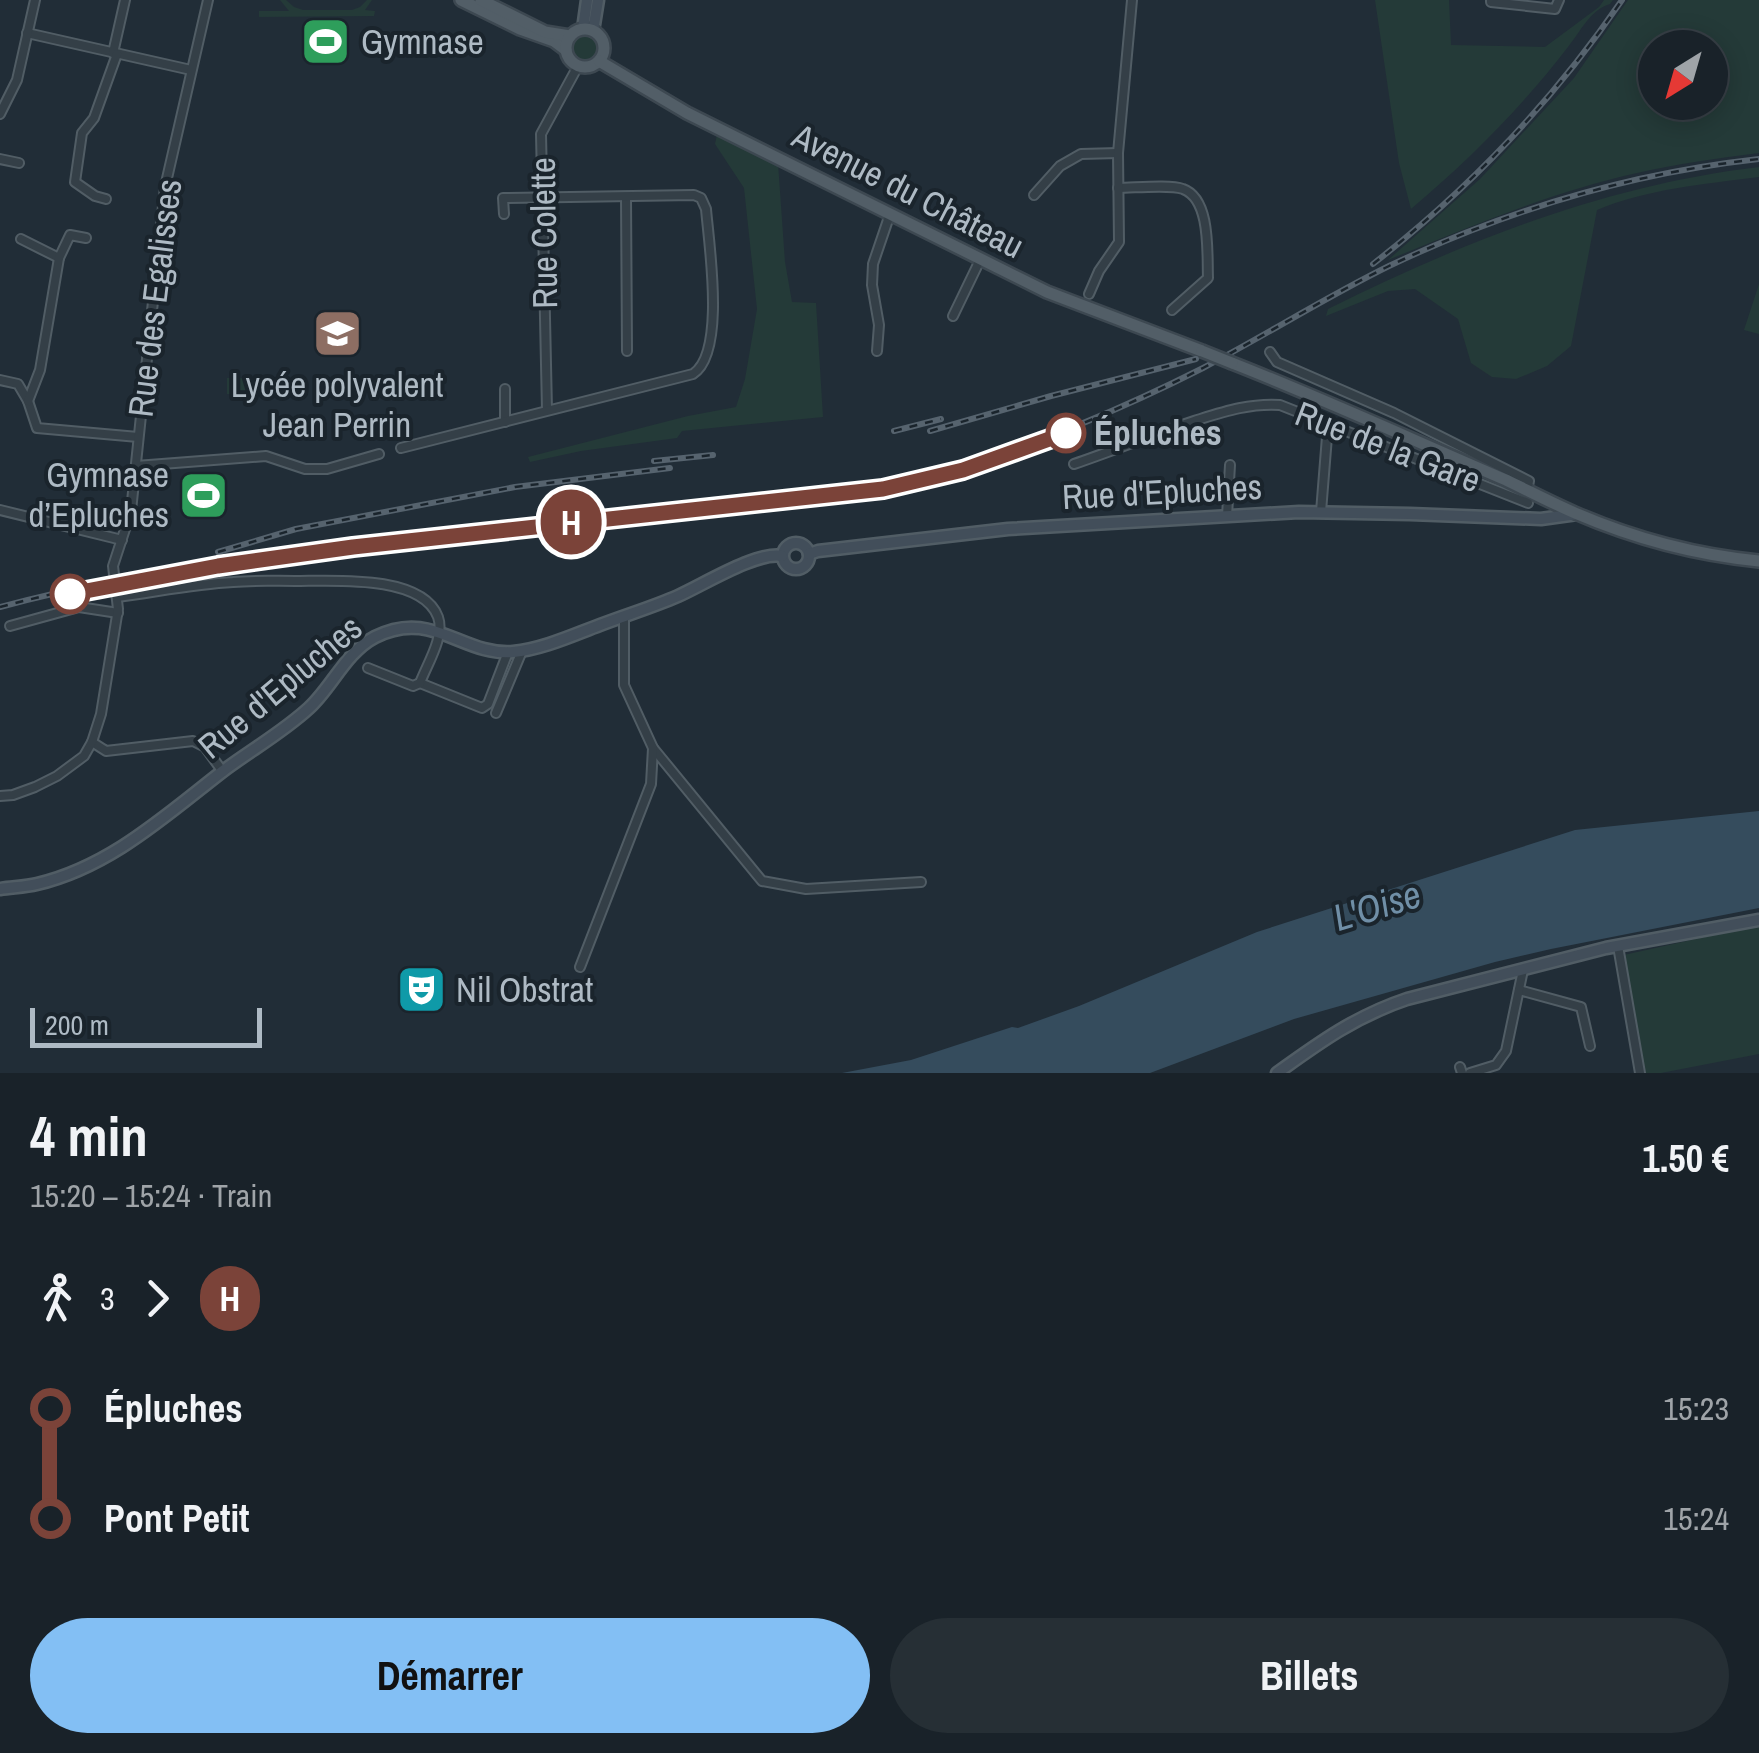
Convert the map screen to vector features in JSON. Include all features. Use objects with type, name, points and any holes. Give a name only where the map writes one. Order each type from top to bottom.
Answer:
[{"type":"main road","points":[[461,0],[520,30],[554,41],[578,66],[594,65],[603,54],[603,42],[588,30],[570,36],[545,32],[481,0]]},
{"type":"main road","points":[[566,50],[570,36]]},
{"type":"main road","name":"Avenue du Château","points":[[599,61],[686,113],[1074,303],[1232,363],[1529,496]]},
{"type":"main road","points":[[1529,496],[1645,538],[1759,561]]},
{"type":"street","points":[[0,114],[17,80],[35,0]]},
{"type":"street","points":[[106,199],[75,182],[82,132],[94,118],[125,0]]},
{"type":"street","name":"Rue des Egalisses","points":[[84,756],[101,714],[118,613],[113,566],[130,517],[165,187],[208,0]]},
{"type":"street","points":[[587,0],[588,30]]},
{"type":"street","points":[[588,30],[598,0]]},
{"type":"street","points":[[1074,303],[1089,294],[1118,242],[1118,153],[1132,0]]},
{"type":"street","points":[[1491,1],[1557,4]]},
{"type":"street","points":[[27,34],[191,70]]},
{"type":"street","name":"Rue Colette","points":[[547,410],[542,134],[578,66]]},
{"type":"street","points":[[1034,196],[1060,166],[1081,154],[1118,153]]},
{"type":"street","points":[[0,160],[18,163]]},
{"type":"street","points":[[1118,188],[1179,188],[1188,192],[1201,208],[1208,278],[1172,310]]},
{"type":"street","points":[[626,197],[627,351]]},
{"type":"street","points":[[401,448],[693,374],[706,361],[714,319],[706,209],[701,198],[504,198],[504,214]]},
{"type":"street","points":[[877,351],[873,264],[890,214]]},
{"type":"street","points":[[28,401],[40,370],[59,258],[70,235],[86,238]]},
{"type":"street","points":[[21,240],[59,258]]},
{"type":"street","points":[[952,316],[981,258]]},
{"type":"street","points":[[1089,294],[1094,311]]},
{"type":"street","points":[[1270,352],[1277,362],[1384,409],[1529,481],[1526,517],[1540,515],[1549,501]]},
{"type":"street","points":[[0,381],[18,384],[37,428],[138,438]]},
{"type":"street","points":[[505,390],[505,422]]},
{"type":"street","name":"Rue de la Gare","points":[[1074,464],[1234,409],[1280,405],[1529,496]]},
{"type":"street","points":[[1321,512],[1328,424]]},
{"type":"street","points":[[136,466],[266,456],[305,468],[327,469],[379,454]]},
{"type":"street","points":[[1228,516],[1230,465]]},
{"type":"street","points":[[0,510],[122,540]]},
{"type":"street","name":"Rue d'Epluches","points":[[809,554],[1008,529],[1228,516],[1321,512],[1554,518],[1577,514]]},
{"type":"street","points":[[796,542],[809,554],[804,566],[796,569],[788,566],[782,556],[785,548],[796,542]]},
{"type":"street","name":"Rue d'Epluches","points":[[0,889],[64,876],[118,850],[308,709],[349,658],[373,638],[411,628],[440,631],[491,651],[522,651],[677,597],[760,558],[782,556]]},
{"type":"street","points":[[118,597],[232,582],[348,581],[402,588],[430,605],[439,620],[440,631],[420,682],[413,686],[368,668]]},
{"type":"street","points":[[10,626],[80,607],[118,613]]},
{"type":"street","points":[[624,616],[624,686],[654,748],[762,881],[806,889],[922,882]]},
{"type":"street","points":[[496,712],[522,651]]},
{"type":"street","points":[[420,682],[482,708],[488,704],[508,652]]},
{"type":"street","points":[[0,796],[35,788],[84,756],[194,741],[205,747],[223,772]]},
{"type":"street","points":[[92,742],[106,751]]},
{"type":"street","points":[[580,967],[648,794],[654,748]]},
{"type":"street","points":[[1277,1073],[1332,1034],[1380,1008],[1618,946],[1759,920]]},
{"type":"street","points":[[1618,946],[1640,1073]]},
{"type":"street","points":[[1464,1071],[1488,1068],[1502,1058],[1509,1042],[1523,970]]},
{"type":"street","points":[[1519,990],[1581,1007],[1590,1046]]},
{"type":"green space","points":[[280,0],[303,10],[352,10],[372,0],[365,10],[375,11],[374,16],[259,17],[259,11],[289,11]]},
{"type":"green space","points":[[1375,0],[1449,0],[1451,45],[1545,47],[1604,0],[1613,0],[1592,16],[1494,132],[1411,209],[1399,163]]},
{"type":"green space","points":[[1628,0],[1759,0],[1759,153],[1652,170],[1573,190],[1388,260],[1480,179],[1574,78]]},
{"type":"green space","points":[[585,35],[595,39],[599,49],[595,59],[585,63],[575,59],[571,49],[575,39]]},
{"type":"green space","points":[[717,135],[778,163],[792,302],[816,303],[823,417],[682,431],[677,438],[530,462],[528,457],[736,407],[757,309],[744,188],[715,144]]},
{"type":"green space","points":[[1759,167],[1759,177],[1656,192],[1597,210],[1571,346],[1547,366],[1516,379],[1492,377],[1471,363],[1458,319],[1415,289],[1388,291],[1326,316],[1328,309],[1380,284],[1538,219],[1646,187]]},
{"type":"green space","points":[[1759,284],[1759,334],[1744,330]]},
{"type":"green space","points":[[227,378],[257,378],[257,394],[227,394]]},
{"type":"green space","points":[[1759,925],[1759,1054],[1643,1073],[1624,955]]},
{"type":"water","name":"L'Oise","points":[[1759,811],[1759,908],[1495,962],[1294,1019],[1150,1073],[842,1073],[911,1060],[1018,1028],[1257,932],[1575,830]]},
{"type":"railway","points":[[1373,264],[1443,205],[1508,142],[1622,0]]},
{"type":"railway","points":[[0,607],[155,572],[312,547],[835,492],[956,468],[1050,436],[1144,396],[1389,266],[1478,228],[1617,185],[1759,159]]},
{"type":"railway","points":[[930,431],[1196,359]]},
{"type":"railway","points":[[894,431],[941,419]]},
{"type":"railway","points":[[654,461],[713,455]]},
{"type":"railway","points":[[218,552],[296,529],[515,487],[670,468]]},
{"type":"train","name":"H","points":[[70,594],[218,566],[353,547],[883,489],[963,470],[1066,433]]},
{"type":"place","name":"Gymnase","points":[[326,42]]},
{"type":"place","name":"Lycée polyvalent Jean Perrin","points":[[337,333]]},
{"type":"place","name":"Épluches","points":[[1066,433]]},
{"type":"place","name":"Gymnase d’Epluches","points":[[204,495]]},
{"type":"place","name":"Nil Obstrat","points":[[421,990]]}]
